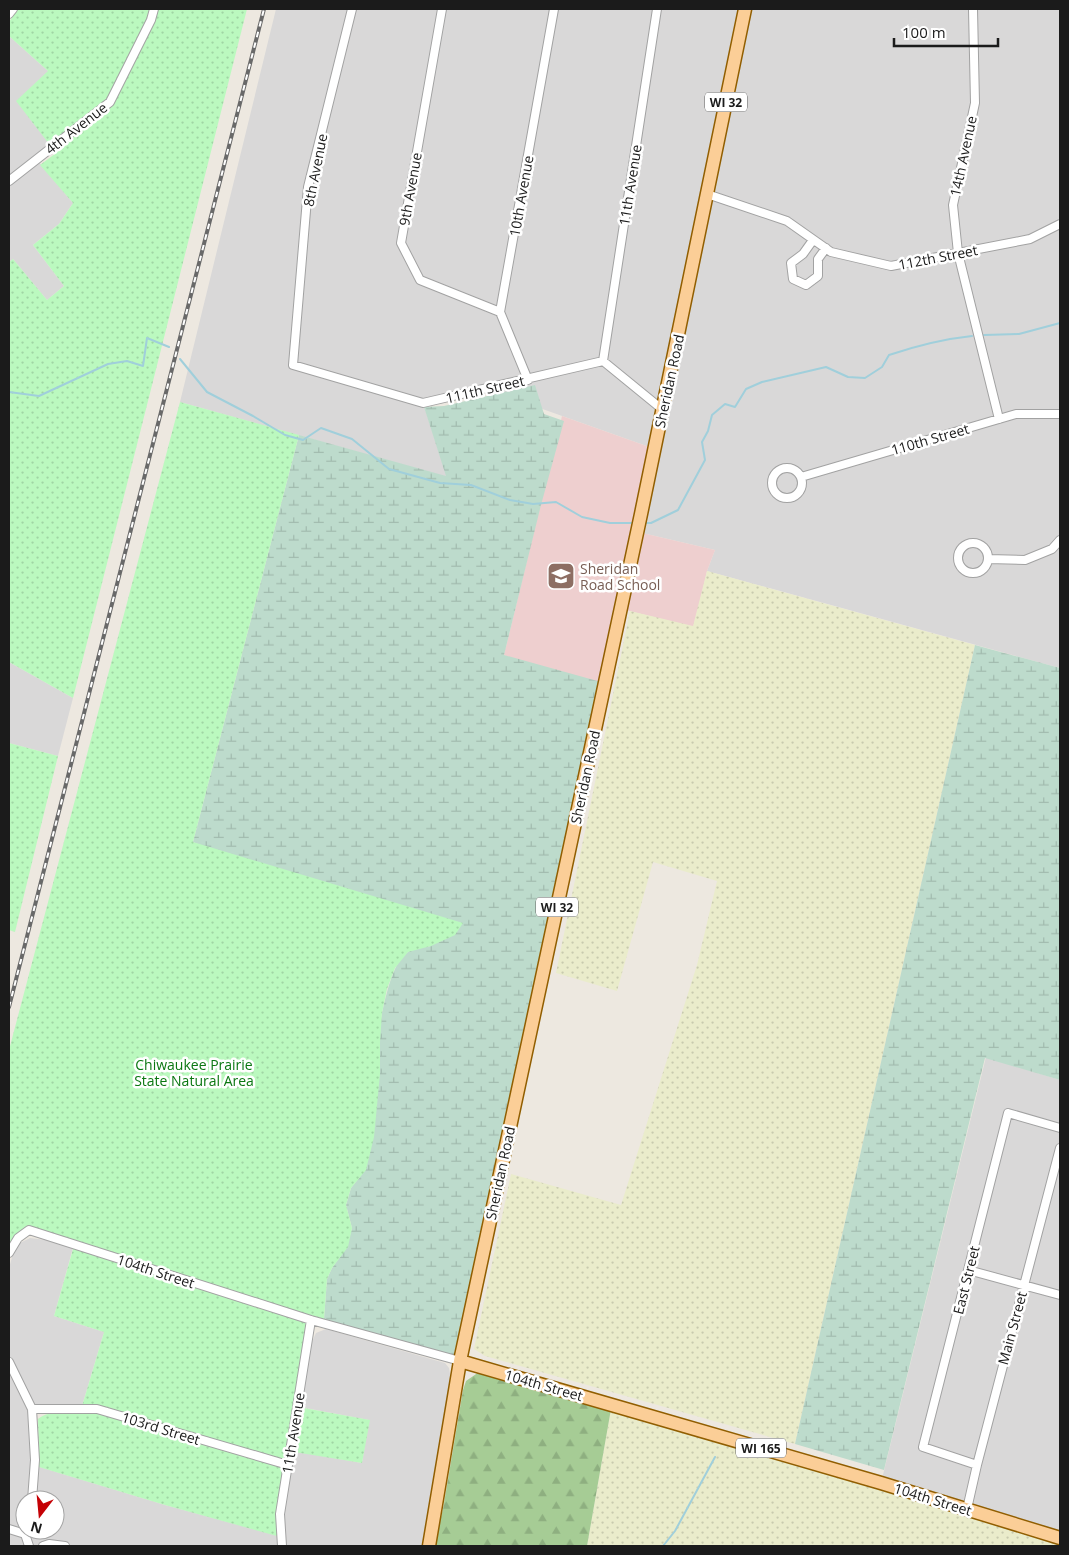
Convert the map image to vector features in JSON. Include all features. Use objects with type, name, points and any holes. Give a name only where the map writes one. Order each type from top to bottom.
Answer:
[{"type":"main road","name":"Sheridan Road","points":[[429,1546],[460,1361],[663,410],[745,9]]},
{"type":"main road","name":"104th Street","points":[[460,1361],[862,1477],[1060,1538]]},
{"type":"street","points":[[9,14],[13,9]]},
{"type":"street","name":"4th Avenue","points":[[9,181],[110,102],[151,20],[154,9]]},
{"type":"street","name":"8th Avenue","points":[[293,364],[308,187],[352,9]]},
{"type":"street","name":"9th Avenue","points":[[442,9],[401,243],[420,280],[500,312]]},
{"type":"street","name":"10th Avenue","points":[[500,312],[554,9]]},
{"type":"street","name":"11th Avenue","points":[[603,361],[657,9]]},
{"type":"street","name":"14th Avenue","points":[[973,9],[975,103],[953,205],[958,253],[998,419]]},
{"type":"street","name":"112th Street","points":[[707,194],[787,221],[831,252],[891,266],[1030,239],[1060,224]]},
{"type":"street","points":[[813,240],[803,254],[791,263],[793,279],[806,285],[818,276],[818,259],[826,248]]},
{"type":"street","points":[[500,312],[528,380]]},
{"type":"street","points":[[603,361],[663,410]]},
{"type":"street","name":"111th Street","points":[[293,364],[423,403],[603,361]]},
{"type":"street","name":"110th Street","points":[[801,477],[1016,414],[1060,414]]},
{"type":"street","points":[[790,468],[795,470],[801,477],[802,487],[796,496],[785,498],[776,494],[773,489],[772,480],[776,471],[790,468]]},
{"type":"street","points":[[988,559],[1025,560],[1052,549],[1060,540]]},
{"type":"street","name":"East Street","points":[[977,1465],[923,1447],[1008,1113],[1060,1128]]},
{"type":"street","name":"Main Street","points":[[967,1509],[1060,1148]]},
{"type":"street","name":"104th Street","points":[[9,1253],[18,1238],[29,1230],[311,1320],[460,1361]]},
{"type":"street","points":[[968,1270],[1060,1295]]},
{"type":"street","name":"11th Avenue","points":[[282,1546],[280,1514],[311,1320]]},
{"type":"street","points":[[9,1362],[32,1409],[36,1460],[33,1490]]},
{"type":"street","name":"103rd Street","points":[[32,1409],[97,1409],[288,1465]]},
{"type":"street","points":[[43,1546],[50,1544],[65,1546]]},
{"type":"shaded area","points":[[276,9],[1060,9],[1060,668],[707,571],[715,550],[638,532],[655,449],[486,389],[423,403],[447,477],[180,402]]},
{"type":"shaded area","points":[[9,36],[48,71],[53,149],[38,161],[73,203],[59,224],[33,245],[64,286],[47,300],[13,259],[9,262]]},
{"type":"shaded area","points":[[562,416],[655,449],[638,532],[715,550],[707,571],[694,627],[621,609],[601,701],[504,655]]},
{"type":"shaded area","points":[[9,662],[73,698],[58,756],[9,743]]},
{"type":"shaded area","points":[[986,1057],[1060,1080],[1060,1538],[881,1483]]},
{"type":"shaded area","points":[[30,1238],[54,1241],[73,1248],[54,1316],[104,1332],[82,1406],[28,1409],[33,1465],[165,1505],[283,1537],[285,1507],[294,1451],[362,1463],[369,1420],[300,1407],[310,1346],[316,1333],[326,1329],[445,1363],[449,1368],[452,1386],[426,1546],[9,1546],[9,1361],[11,1360],[9,1356],[9,1268],[14,1250],[18,1244]]},
{"type":"green space","points":[[18,9],[247,9],[73,698],[9,662],[9,262],[13,259],[47,300],[64,286],[33,245],[59,224],[73,203],[40,165],[56,153],[16,101],[48,71],[9,36],[9,22]]},
{"type":"green space","points":[[535,385],[544,414],[564,421],[504,655],[601,682],[474,1275],[454,1354],[451,1356],[324,1319],[327,1279],[332,1268],[347,1247],[352,1228],[346,1205],[351,1188],[366,1169],[382,1013],[388,989],[398,963],[408,952],[431,946],[193,842],[299,435],[446,476],[424,407],[444,406]]},
{"type":"green space","name":"Chiwaukee Prairie State Natural Area","points":[[180,402],[299,435],[193,842],[463,923],[455,935],[431,946],[408,952],[395,968],[387,989],[382,1013],[380,1074],[374,1137],[366,1170],[351,1188],[346,1205],[352,1228],[348,1247],[332,1268],[327,1279],[324,1319],[309,1315],[293,1406],[370,1420],[362,1463],[288,1451],[277,1536],[39,1467],[38,1419],[52,1413],[80,1413],[104,1332],[54,1316],[75,1242],[39,1231],[15,1237],[9,1245],[9,1050]]},
{"type":"green space","points":[[707,571],[975,645],[795,1444],[485,1356],[474,1349],[511,1174],[621,1205],[697,965],[717,881],[653,862],[617,991],[556,973],[630,611],[693,626]]},
{"type":"green space","points":[[975,645],[1060,668],[1060,1080],[985,1058],[884,1470],[795,1444]]},
{"type":"green space","points":[[9,743],[58,756],[15,932],[9,930]]},
{"type":"green space","points":[[479,1372],[611,1409],[587,1546],[434,1546],[443,1509],[463,1390],[466,1381]]},
{"type":"green space","points":[[611,1409],[1060,1544],[1060,1546],[587,1546]]},
{"type":"waterway","points":[[984,335],[1019,334],[1060,323]]},
{"type":"waterway","points":[[646,523],[651,523],[678,510],[705,460],[702,442],[708,431],[712,415],[725,404],[735,407],[746,389],[762,382],[826,367],[848,377],[865,378],[882,367],[889,355],[930,343],[972,336]]},
{"type":"waterway","points":[[9,392],[39,396],[108,364],[127,361],[143,366],[147,338],[169,347]]},
{"type":"waterway","points":[[180,359],[207,392],[285,435],[303,440],[321,428],[352,439],[389,469],[440,483],[471,485],[510,500],[533,504],[556,502],[582,517],[610,523],[633,523]]},
{"type":"waterway","points":[[663,1546],[675,1531],[715,1457]]},
{"type":"railway","points":[[9,1007],[264,9]]},
{"type":"place","name":"Sheridan Road School","points":[[561,576]]}]
